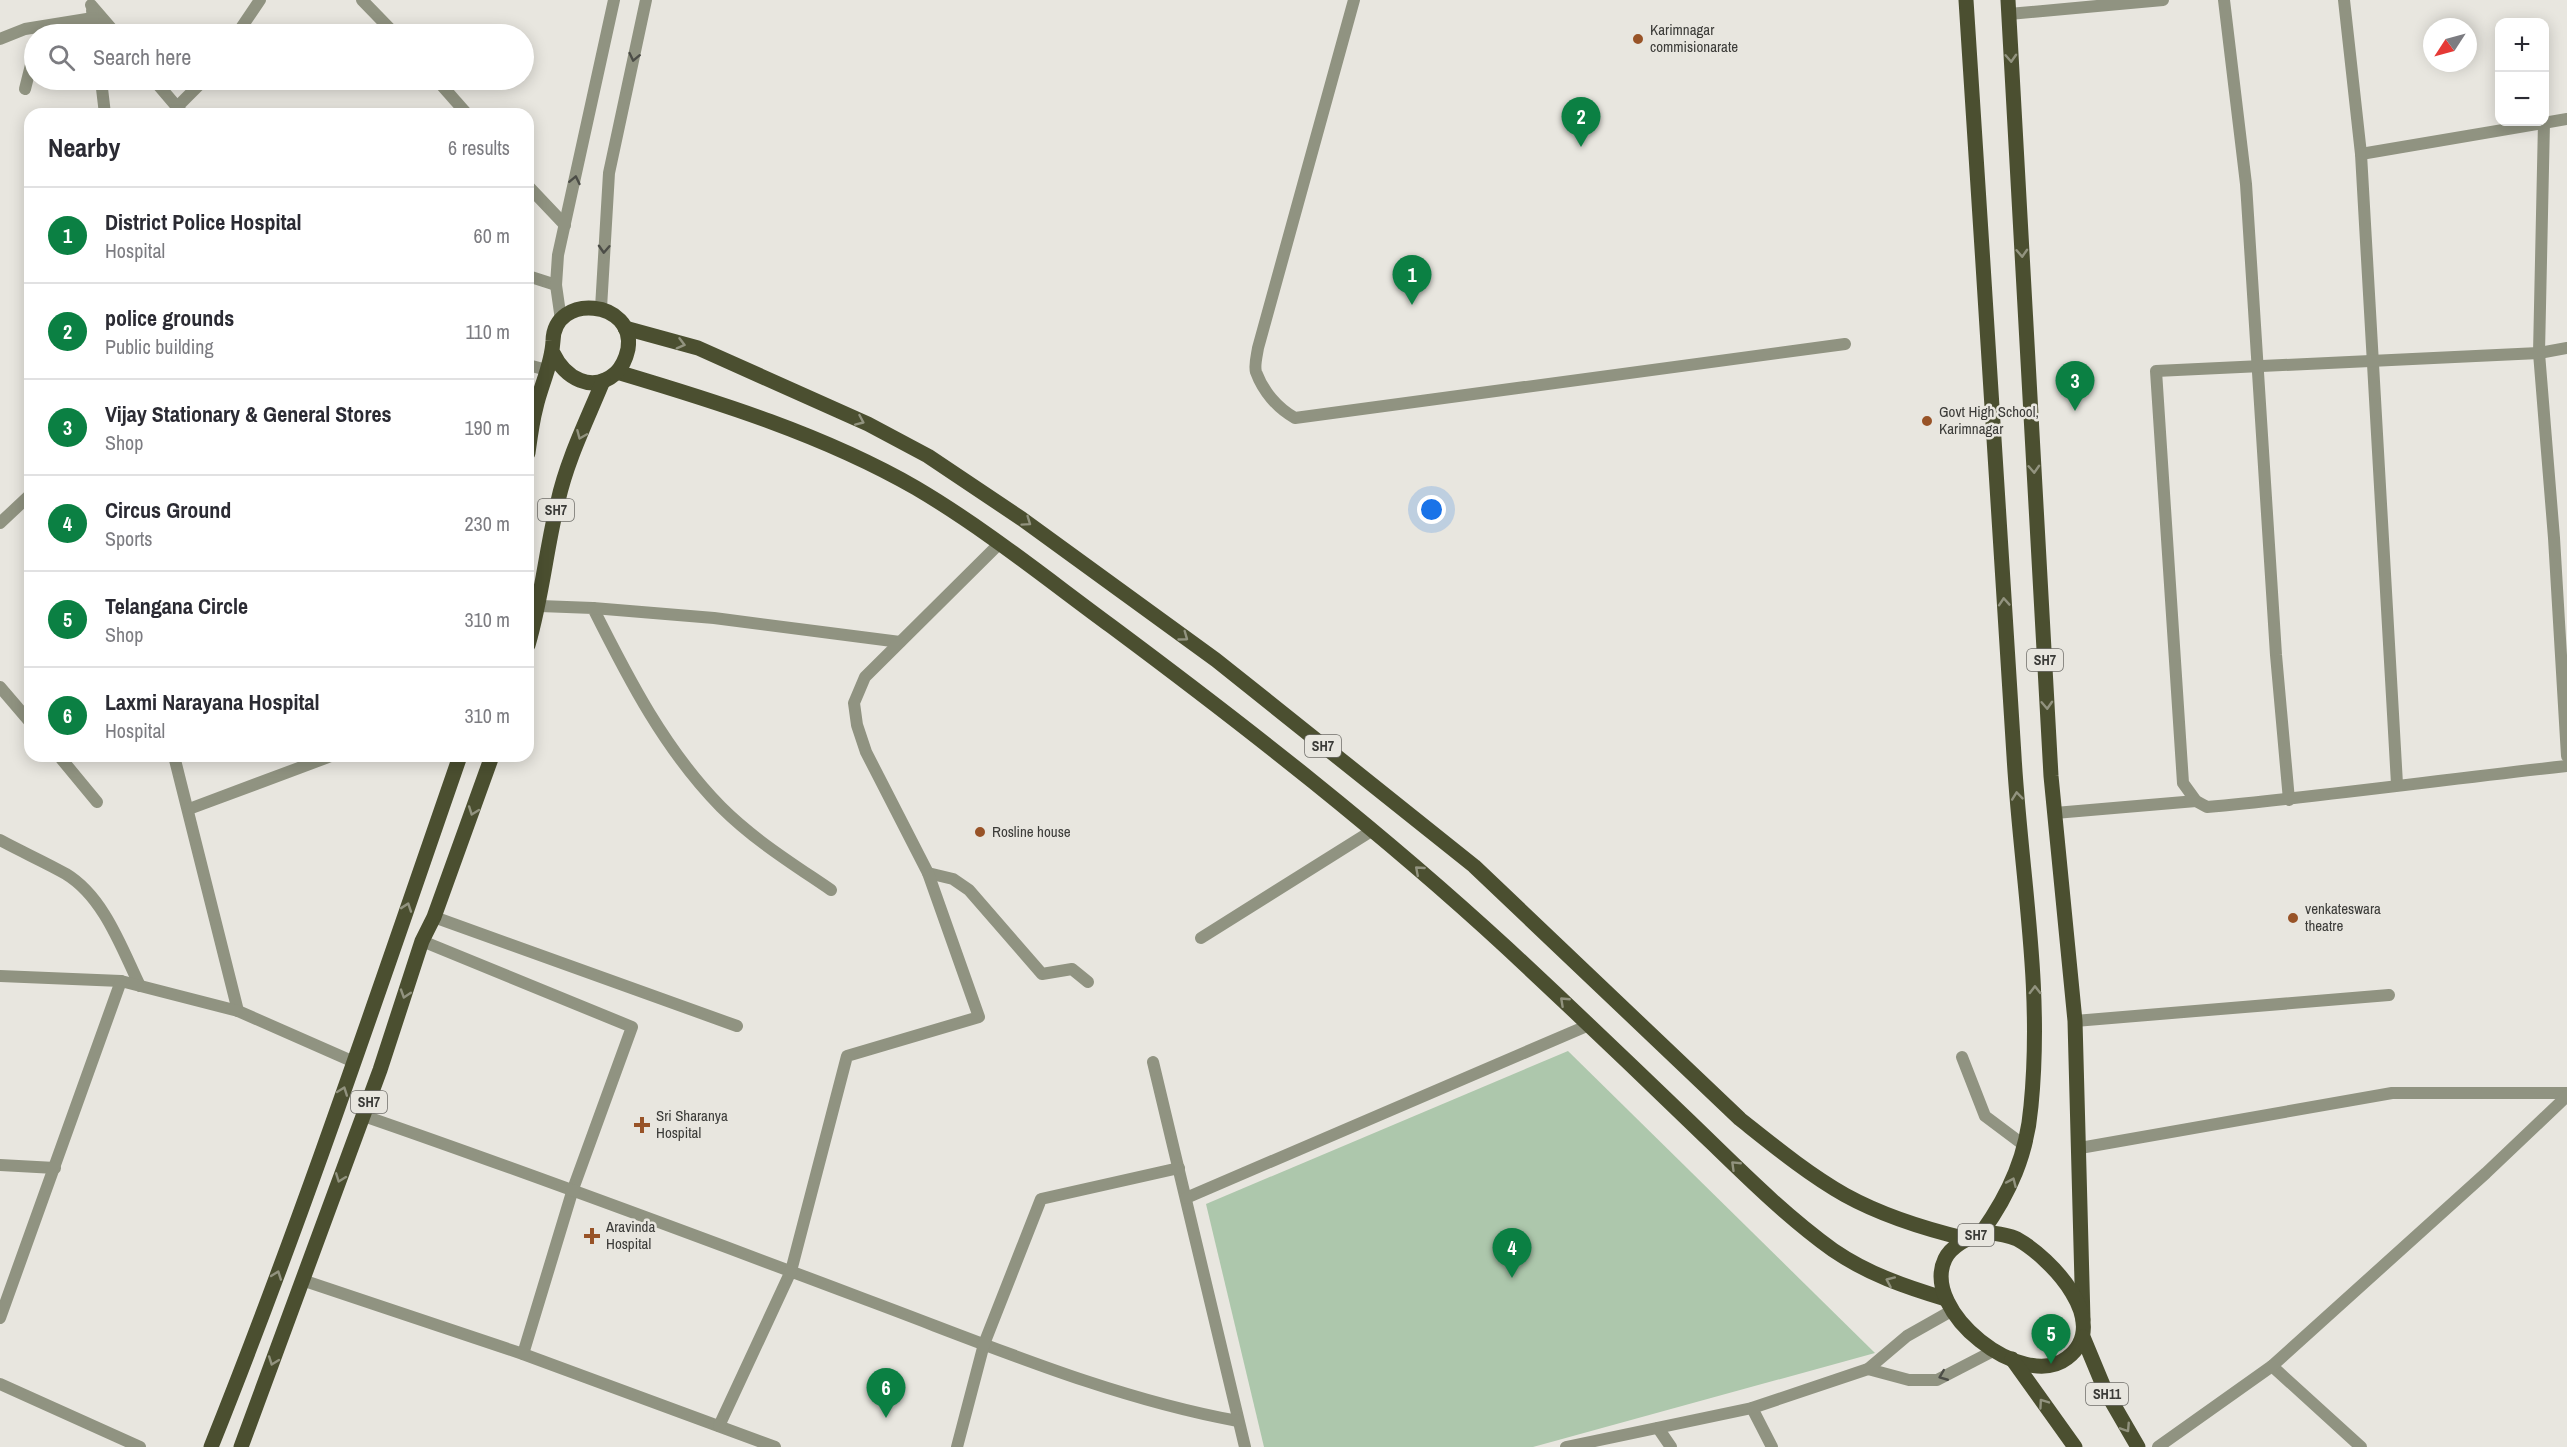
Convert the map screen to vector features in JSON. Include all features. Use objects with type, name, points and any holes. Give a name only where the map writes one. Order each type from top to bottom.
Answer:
[{"type":"main road","name":"SH7","points":[[1949,1305],[1942,1278],[1945,1259],[1967,1239],[1982,1232],[2011,1186],[2025,1146],[2031,1109],[2036,1041],[2034,966],[2015,779],[1966,0]]},
{"type":"main road","name":"SH7","points":[[2008,7],[2055,813],[2075,1021],[2083,1337]]},
{"type":"main road","points":[[534,415],[553,353],[553,337],[561,320],[570,312],[585,306],[601,308]]},
{"type":"main road","name":"SH7","points":[[601,308],[615,315],[625,328],[698,348],[868,424],[928,456],[1022,519],[1216,660],[1474,866],[1740,1119],[1781,1152],[1846,1195],[1921,1228],[1967,1239]]},
{"type":"main road","points":[[553,353],[560,368],[573,378],[588,383],[603,381],[617,372],[626,359],[629,344],[625,328]]},
{"type":"main road","name":"SH7","points":[[617,372],[757,418],[856,458],[917,489],[999,544],[1204,696],[1336,798],[1468,912],[1589,1024],[1759,1188],[1834,1250],[1891,1282],[1949,1305]]},
{"type":"main road","name":"SH7","points":[[534,626],[540,606],[558,500],[574,450],[603,381]]},
{"type":"main road","name":"SH7","points":[[211,1447],[248,1354],[354,1062],[458,762]]},
{"type":"main road","name":"SH7","points":[[241,1447],[364,1116],[422,941],[434,917],[490,762]]},
{"type":"main road","name":"SH7","points":[[1982,1232],[2016,1238],[2038,1254],[2058,1273],[2077,1299],[2083,1320]]},
{"type":"main road","points":[[1949,1305],[1962,1323],[1995,1350],[2036,1368],[2051,1367],[2074,1353],[2083,1337]]},
{"type":"main road","name":"SH11","points":[[2083,1337],[2105,1390],[2138,1447]]},
{"type":"main road","points":[[2012,1359],[2075,1447]]},
{"type":"street","points":[[244,24],[260,0]]},
{"type":"street","points":[[362,0],[385,24]]},
{"type":"street","points":[[561,320],[556,285],[558,255],[614,0]]},
{"type":"street","points":[[601,308],[609,172],[646,0]]},
{"type":"street","points":[[1354,0],[1258,348],[1255,370],[1270,397],[1283,411],[1295,418],[1845,344]]},
{"type":"street","points":[[2008,7],[2163,0]]},
{"type":"street","points":[[2224,0],[2246,184],[2276,655],[2289,800]]},
{"type":"street","points":[[2344,0],[2361,154],[2397,784]]},
{"type":"street","points":[[90,2],[94,24]]},
{"type":"street","points":[[90,2],[108,24]]},
{"type":"street","points":[[67,24],[93,18]]},
{"type":"street","points":[[0,39],[24,29]]},
{"type":"street","points":[[102,90],[104,108]]},
{"type":"street","points":[[163,90],[178,108]]},
{"type":"street","points":[[182,108],[196,90]]},
{"type":"street","points":[[446,90],[462,108]]},
{"type":"street","points":[[2549,121],[2567,119]]},
{"type":"street","points":[[2361,154],[2521,126]]},
{"type":"street","points":[[2544,126],[2539,353],[2554,538],[2567,756]]},
{"type":"street","points":[[534,192],[565,225]]},
{"type":"street","points":[[534,278],[556,285]]},
{"type":"street","points":[[2567,348],[2539,353],[2258,364],[2156,371],[2183,783],[2196,801],[2207,807],[2289,800],[2397,784],[2567,766]]},
{"type":"street","points":[[534,367],[547,370]]},
{"type":"street","points":[[0,524],[24,501]]},
{"type":"street","points":[[2554,538],[2567,535]]},
{"type":"street","points":[[719,1426],[791,1271],[847,1056],[979,1017],[928,873],[866,752],[857,725],[854,703],[865,677],[999,544]]},
{"type":"street","points":[[540,606],[714,618],[900,642]]},
{"type":"street","points":[[593,608],[629,681],[660,733],[721,807],[764,845],[831,890]]},
{"type":"street","points":[[0,687],[24,715]]},
{"type":"street","points":[[63,762],[98,802]]},
{"type":"street","points":[[176,762],[238,1011]]},
{"type":"street","points":[[189,808],[315,762]]},
{"type":"street","points":[[2055,813],[2196,801]]},
{"type":"street","points":[[1201,938],[1373,830]]},
{"type":"street","points":[[0,840],[68,875],[87,892],[110,924],[140,986]]},
{"type":"street","points":[[928,873],[953,879],[969,890],[1042,974],[1072,969],[1088,982]]},
{"type":"street","points":[[434,917],[737,1026]]},
{"type":"street","points":[[422,941],[632,1027],[573,1189],[523,1354]]},
{"type":"street","points":[[0,976],[121,981],[238,1011],[354,1062]]},
{"type":"street","points":[[0,1318],[121,981]]},
{"type":"street","points":[[2075,1021],[2389,995]]},
{"type":"street","points":[[1186,1198],[1589,1024]]},
{"type":"street","points":[[1962,1057],[1985,1116],[2025,1146]]},
{"type":"street","points":[[1154,1062],[1245,1447]]},
{"type":"street","points":[[2080,1148],[2392,1093],[2567,1094]]},
{"type":"street","points":[[2158,1447],[2272,1366],[2486,1173],[2567,1094]]},
{"type":"street","points":[[364,1116],[573,1189],[984,1344],[1179,1410],[1238,1421]]},
{"type":"street","points":[[0,1165],[55,1168]]},
{"type":"street","points":[[957,1447],[984,1344],[1041,1199],[1179,1168]]},
{"type":"street","points":[[302,1280],[523,1354],[775,1447]]},
{"type":"street","points":[[1566,1447],[1752,1408],[1868,1369],[1949,1305]]},
{"type":"street","points":[[1868,1369],[1909,1380],[1937,1380],[1995,1350]]},
{"type":"street","points":[[2272,1366],[2361,1447]]},
{"type":"street","points":[[0,1384],[140,1447]]},
{"type":"street","points":[[1752,1408],[1772,1447]]},
{"type":"street","points":[[1658,1428],[1671,1447]]},
{"type":"green space","points":[[1568,1051],[1875,1353],[1533,1447],[1264,1447],[1206,1204]]},
{"type":"place","name":"Karimnagar commisionarate","points":[[1638,39]]},
{"type":"place","name":"police grounds","points":[[1581,147]]},
{"type":"place","name":"District Police Hospital","points":[[1412,305]]},
{"type":"place","name":"Vijay Stationary & General Stores","points":[[2075,411]]},
{"type":"place","name":"Govt High School, Karimnagar","points":[[1927,421]]},
{"type":"place","name":"Rosline house","points":[[980,832]]},
{"type":"place","name":"venkateswara theatre","points":[[2293,918]]},
{"type":"place","name":"Sri Sharanya Hospital","points":[[642,1125]]},
{"type":"place","name":"Aravinda Hospital","points":[[592,1236]]},
{"type":"place","name":"Circus Ground","points":[[1512,1278]]},
{"type":"place","name":"Telangana Circle","points":[[2051,1364]]},
{"type":"place","name":"Laxmi Narayana Hospital","points":[[886,1418]]}]
